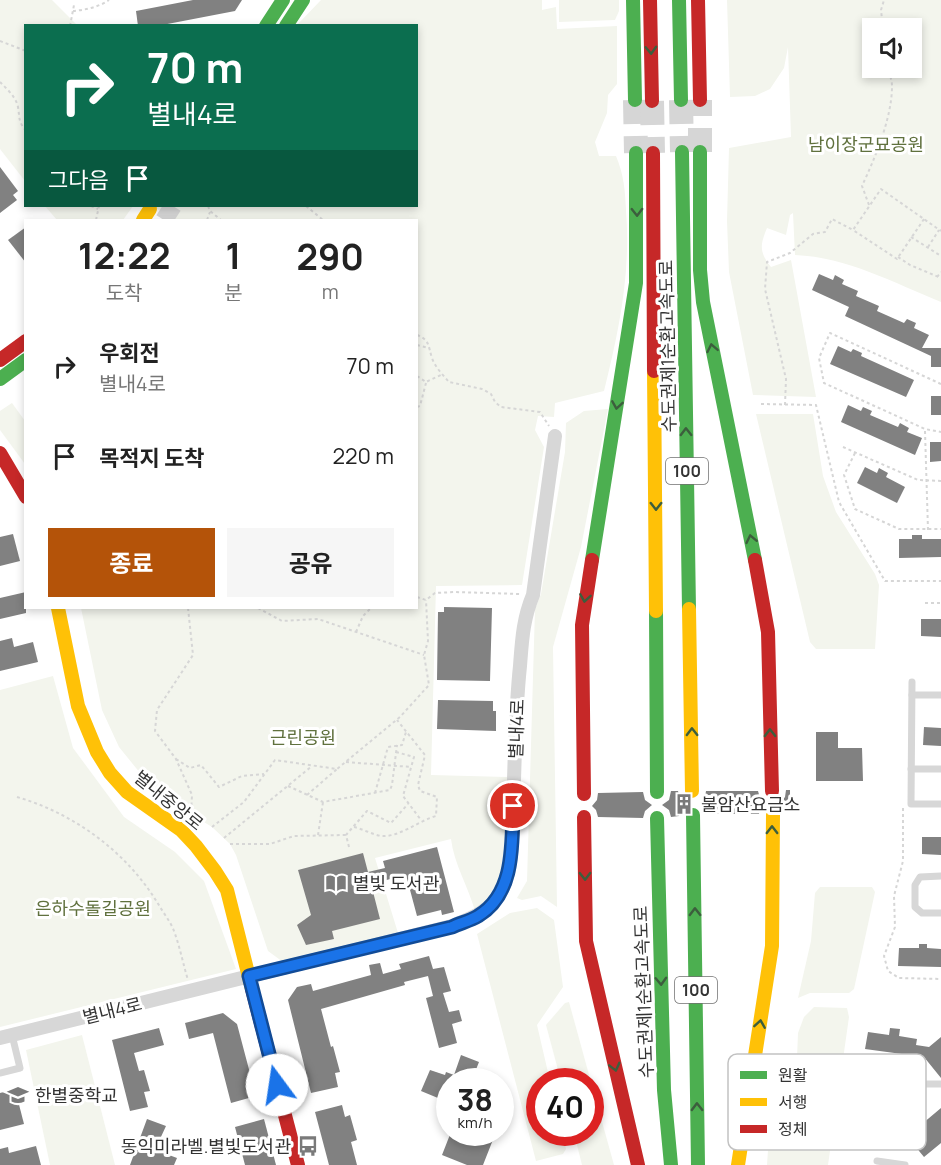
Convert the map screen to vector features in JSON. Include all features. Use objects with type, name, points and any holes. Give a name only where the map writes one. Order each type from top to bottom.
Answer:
[{"type":"main road","points":[[267,24],[283,0]]},
{"type":"main road","points":[[287,24],[303,0]]},
{"type":"main road","points":[[633,0],[635,100]]},
{"type":"main road","points":[[650,0],[652,101]]},
{"type":"main road","points":[[679,0],[681,100]]},
{"type":"main road","points":[[698,0],[700,100]]},
{"type":"main road","name":"수도권제1순환고속도로","points":[[682,152],[693,791]]},
{"type":"main road","points":[[700,152],[700,270],[703,302],[768,632],[772,791]]},
{"type":"main road","points":[[584,794],[582,625],[636,283],[638,263],[636,153]]},
{"type":"main road","name":"수도권제1순환고속도로","points":[[653,153],[657,792]]},
{"type":"main road","points":[[0,360],[24,342]]},
{"type":"main road","points":[[0,379],[24,361]]},
{"type":"main road","points":[[0,453],[24,494]]},
{"type":"main road","name":"별내중앙로","points":[[58,609],[77,707],[86,734],[99,756],[126,792],[192,840],[211,862],[227,890],[298,1165]]},
{"type":"main road","points":[[755,1054],[772,946],[772,814]]},
{"type":"main road","name":"100","points":[[693,815],[698,1165]]},
{"type":"main road","points":[[584,817],[586,941],[638,1165]]},
{"type":"main road","name":"수도권제1순환고속도로","points":[[657,818],[664,1090],[671,1165]]},
{"type":"main road","points":[[738,1165],[740,1150]]},
{"type":"street","name":"별내4로","points":[[6,1037],[452,927],[478,916],[492,904],[502,889],[510,860],[517,698],[525,614],[533,594],[555,436]]},
{"type":"lane","points":[[912,682],[911,804],[941,804]]},
{"type":"lane","points":[[912,695],[941,695]]},
{"type":"lane","points":[[912,769],[941,769]]},
{"type":"lane","points":[[941,876],[920,877],[915,885],[915,907],[922,913],[941,913]]},
{"type":"lane","points":[[0,1073],[20,1068],[6,1037]]},
{"type":"lane","points":[[877,1161],[905,1165]]},
{"type":"path","points":[[73,11],[94,7],[109,0]]},
{"type":"path","points":[[882,18],[881,10],[884,0]]},
{"type":"path","points":[[70,24],[74,4]]},
{"type":"path","points":[[0,41],[24,50]]},
{"type":"path","points":[[869,206],[862,186],[876,156],[892,86],[890,78]]},
{"type":"path","points":[[0,82],[9,90],[18,105],[19,122],[24,128]]},
{"type":"path","points":[[853,230],[881,189],[940,230],[928,248]]},
{"type":"path","points":[[208,207],[220,219]]},
{"type":"path","points":[[307,207],[322,219]]},
{"type":"path","points":[[207,219],[210,211]]},
{"type":"path","points":[[785,405],[786,379],[765,289],[767,262],[790,253],[813,234],[825,232],[832,219],[853,230],[897,260],[924,219]]},
{"type":"path","points":[[912,237],[941,256]]},
{"type":"path","points":[[898,257],[910,265],[939,277],[941,272]]},
{"type":"path","points":[[941,384],[830,333],[819,358],[824,383],[925,429],[941,432]]},
{"type":"path","points":[[418,335],[424,338],[430,348],[432,358],[449,382],[482,389],[491,394],[501,407],[540,412],[555,436]]},
{"type":"path","points":[[418,345],[430,348]]},
{"type":"path","points":[[426,382],[443,374]]},
{"type":"path","points":[[418,377],[426,382]]},
{"type":"path","points":[[418,407],[426,382]]},
{"type":"path","points":[[761,404],[816,405],[839,502],[885,581],[941,581]]},
{"type":"path","points":[[925,429],[928,530]]},
{"type":"path","points":[[843,447],[918,480],[941,481]]},
{"type":"path","points":[[855,453],[844,475],[855,509],[899,529],[941,529]]},
{"type":"path","points":[[426,600],[435,593],[533,594]]},
{"type":"path","points":[[418,597],[426,600]]},
{"type":"path","points":[[306,796],[398,720],[429,685],[424,655],[428,642],[426,600]]},
{"type":"path","points":[[925,603],[941,603]]},
{"type":"path","points":[[188,609],[194,655],[157,710],[155,731],[176,759],[192,795],[191,814]]},
{"type":"path","points":[[260,609],[282,621],[318,619],[424,655]]},
{"type":"path","points":[[356,632],[363,616],[370,609]]},
{"type":"path","points":[[354,826],[381,836],[400,833],[421,820],[436,816],[437,796],[420,790],[418,785],[425,755],[398,720]]},
{"type":"path","points":[[375,793],[388,747],[402,745],[407,731]]},
{"type":"path","points":[[288,786],[323,802],[390,790],[397,745]]},
{"type":"path","points":[[396,752],[414,758],[403,796],[421,820]]},
{"type":"path","points":[[176,759],[190,768],[201,765],[219,786],[242,776],[264,774]]},
{"type":"path","points":[[212,827],[244,802],[275,760],[337,769]]},
{"type":"path","points":[[346,762],[411,767]]},
{"type":"path","points":[[224,838],[312,766]]},
{"type":"path","points":[[17,797],[43,805],[89,831],[121,857],[152,893],[174,930],[188,981]]},
{"type":"path","points":[[318,836],[323,802]]},
{"type":"path","points":[[903,802],[903,861],[894,896],[895,927],[884,956],[888,971],[899,978],[941,979]]},
{"type":"path","points":[[230,844],[270,844],[294,836],[346,835],[367,811],[391,823],[408,804]]},
{"type":"path","points":[[346,835],[349,848]]},
{"type":"green space","points":[[0,0],[52,0],[76,24],[24,24],[24,180],[0,149]]},
{"type":"green space","name":"근린공원","points":[[321,0],[542,0],[542,10],[556,7],[557,29],[617,26],[617,84],[608,95],[607,113],[595,142],[599,156],[616,156],[621,170],[625,196],[627,256],[619,324],[604,391],[555,403],[554,417],[538,416],[535,430],[544,447],[522,585],[436,586],[431,775],[507,777],[507,782],[510,782],[505,872],[496,894],[475,911],[455,857],[451,839],[375,858],[398,933],[283,962],[268,951],[236,855],[230,844],[212,827],[149,784],[119,747],[102,710],[81,609],[418,609],[418,219],[172,219],[154,207],[418,207],[418,24],[298,24]]},
{"type":"green space","points":[[559,0],[619,0],[619,11],[615,20],[559,22]]},
{"type":"green space","name":"남이장군묘공원","points":[[727,0],[941,0],[941,302],[852,266],[795,255],[793,213],[790,215],[786,235],[767,228],[763,239],[764,257],[771,267],[791,260],[816,397],[753,395],[729,272],[727,221],[729,148],[791,137],[788,47],[784,68],[770,89],[755,96],[730,97]]},
{"type":"green space","points":[[46,207],[132,207],[124,219],[56,219]]},
{"type":"green space","points":[[12,403],[24,420],[24,463],[0,430],[0,411]]},
{"type":"green space","points":[[608,409],[581,547],[553,647],[557,907],[541,896],[522,900],[517,898],[527,881],[535,609],[541,594],[565,452],[566,423],[584,411]]},
{"type":"green space","points":[[756,414],[813,414],[823,476],[836,512],[875,574],[879,585],[875,649],[816,649],[810,642]]},
{"type":"green space","name":"은하수돌길공원","points":[[53,676],[73,748],[124,817],[175,852],[204,881],[236,969],[0,1027],[0,690]]},
{"type":"green space","points":[[820,887],[872,887],[875,892],[854,989],[849,993],[810,993],[798,998],[811,941],[815,893]]},
{"type":"green space","points":[[537,908],[554,920],[563,987],[537,1025],[547,1068],[526,1068],[526,1123],[514,1068],[512,1068],[477,934],[510,913]]},
{"type":"green space","points":[[569,1002],[587,1068],[558,1068],[546,1025],[565,1003]]},
{"type":"green space","points":[[814,1007],[847,1008],[849,1017],[844,1054],[797,1054],[798,1033],[804,1017]]},
{"type":"green space","points":[[82,1035],[115,1165],[50,1165],[26,1050]]},
{"type":"green space","points":[[604,1129],[614,1165],[582,1165],[577,1146],[604,1146]]},
{"type":"green space","points":[[532,1146],[565,1146],[563,1154],[536,1161]]},
{"type":"green space","points":[[768,1150],[830,1150],[828,1165],[767,1165]]},
{"type":"building","points":[[193,0],[242,0],[235,11],[167,24],[138,24],[136,11]]},
{"type":"building","points":[[0,167],[18,191],[13,195],[17,200],[0,213]]},
{"type":"building","points":[[24,228],[24,260],[8,240]]},
{"type":"building","points":[[819,274],[833,280],[835,275],[844,280],[842,284],[858,291],[856,296],[879,306],[877,311],[904,323],[907,319],[916,323],[914,328],[929,335],[922,348],[941,348],[941,367],[931,367],[931,356],[845,316],[849,307],[812,290]]},
{"type":"building","points":[[838,346],[851,352],[853,349],[862,353],[861,356],[914,380],[906,397],[830,364]]},
{"type":"building","points":[[931,396],[941,396],[941,415],[931,415]]},
{"type":"building","points":[[848,405],[861,411],[863,407],[872,411],[870,415],[898,427],[900,423],[909,428],[907,432],[922,438],[915,455],[841,422]]},
{"type":"building","points":[[930,442],[941,442],[941,461],[930,462]]},
{"type":"building","points":[[865,467],[877,473],[879,468],[888,473],[886,477],[905,487],[897,503],[857,483]]},
{"type":"building","points":[[13,534],[20,561],[0,566],[0,537]]},
{"type":"building","points":[[912,535],[922,535],[922,539],[941,539],[941,557],[899,558],[899,539],[912,539]]},
{"type":"building","points":[[24,592],[26,613],[0,619],[0,598]]},
{"type":"building","points":[[444,607],[492,608],[490,681],[437,680],[438,612],[444,612]]},
{"type":"building","points":[[921,619],[941,619],[941,637],[921,636]]},
{"type":"building","points":[[12,638],[14,647],[33,642],[38,662],[0,671],[0,641]]},
{"type":"building","points":[[438,700],[493,701],[493,711],[496,711],[496,731],[437,729]]},
{"type":"building","points":[[924,727],[941,728],[941,746],[923,745]]},
{"type":"building","points":[[816,732],[838,732],[838,748],[862,748],[863,781],[816,781]]},
{"type":"building","points":[[786,790],[790,790],[790,813],[787,813],[781,802]]},
{"type":"building","points":[[671,791],[678,791],[680,799],[685,803],[680,809],[679,816],[671,817],[669,810],[662,805],[669,800]]},
{"type":"building","points":[[706,791],[758,791],[764,803],[760,807],[759,814],[707,814],[705,807],[700,803]]},
{"type":"building","points":[[643,792],[645,800],[652,805],[645,811],[643,818],[598,817],[592,806],[597,800],[598,793]]},
{"type":"building","points":[[922,837],[941,837],[941,855],[922,854]]},
{"type":"building","points":[[437,847],[454,912],[442,915],[441,910],[417,916],[406,875],[371,884],[380,919],[332,931],[334,939],[306,945],[297,925],[311,915],[298,870],[363,853],[368,872],[385,868],[383,861]]},
{"type":"building","points":[[919,944],[927,944],[927,948],[941,949],[941,967],[898,966],[899,948],[919,948]]},
{"type":"building","points":[[429,956],[433,969],[444,967],[451,991],[443,993],[449,1012],[459,1010],[462,1021],[452,1024],[457,1043],[439,1048],[426,998],[433,996],[428,976],[404,982],[405,985],[321,1009],[340,1072],[335,1073],[338,1087],[311,1093],[288,1000],[297,987],[311,984],[313,991],[371,975],[369,965],[380,963],[383,974],[401,969],[399,964]]},
{"type":"building","points":[[223,1013],[237,1024],[256,1096],[231,1103],[213,1033],[189,1039],[185,1023]]},
{"type":"building","points":[[159,1028],[164,1045],[134,1053],[139,1071],[144,1070],[150,1091],[144,1092],[148,1107],[130,1111],[112,1040]]},
{"type":"building","points":[[890,1028],[900,1029],[899,1036],[917,1039],[916,1045],[929,1047],[941,1037],[941,1078],[926,1059],[926,1054],[902,1054],[865,1049],[868,1032],[889,1035]]},
{"type":"building","points":[[461,1055],[479,1062],[477,1068],[456,1068]]},
{"type":"building","points":[[430,1070],[436,1072],[436,1097],[421,1091]]},
{"type":"building","name":"한별중학교","points":[[15,1089],[24,1124],[0,1130],[0,1093]]},
{"type":"building","points":[[342,1105],[345,1117],[350,1115],[357,1140],[351,1142],[357,1165],[329,1165],[315,1112]]},
{"type":"building","points":[[941,1108],[941,1143],[924,1157],[918,1150],[926,1150],[926,1121]]},
{"type":"building","points":[[147,1119],[166,1126],[160,1139],[165,1141],[161,1152],[177,1158],[174,1165],[130,1165]]},
{"type":"building","points":[[264,1119],[276,1165],[245,1165],[235,1127]]},
{"type":"building","name":"한별중학교","points":[[36,1146],[41,1165],[0,1165],[0,1149],[8,1147],[9,1153]]},
{"type":"building","points":[[446,1146],[490,1146],[483,1165],[467,1165],[442,1155]]},
{"type":"tunnel","points":[[635,100],[636,153]]},
{"type":"tunnel","points":[[681,100],[682,152]]},
{"type":"tunnel","points":[[700,100],[700,152]]},
{"type":"tunnel","points":[[652,101],[653,153]]},
{"type":"tunnel","points":[[165,219],[172,207]]},
{"type":"traffic: fast","points":[[267,24],[283,0]]},
{"type":"traffic: fast","points":[[287,24],[303,0]]},
{"type":"traffic: fast","points":[[633,0],[635,100]]},
{"type":"traffic: fast","points":[[679,0],[681,100]]},
{"type":"traffic: fast","points":[[682,152],[689,609]]},
{"type":"traffic: fast","points":[[700,152],[700,270],[703,302],[755,560]]},
{"type":"traffic: fast","points":[[592,560],[636,283],[636,153]]},
{"type":"traffic: fast","points":[[0,379],[24,361]]},
{"type":"traffic: fast","points":[[656,611],[657,792]]},
{"type":"traffic: fast","points":[[693,815],[698,1165]]},
{"type":"traffic: fast","points":[[657,818],[664,1090],[671,1165]]},
{"type":"traffic: slow","points":[[144,219],[150,209]]},
{"type":"traffic: slow","points":[[654,371],[656,611]]},
{"type":"traffic: slow","points":[[58,609],[78,706],[97,752],[110,773],[127,792],[181,830],[215,871],[227,890],[252,989]]},
{"type":"traffic: slow","points":[[689,609],[692,791]]},
{"type":"traffic: slow","points":[[755,1054],[772,946],[773,814]]},
{"type":"traffic: slow","points":[[738,1165],[740,1150]]},
{"type":"traffic: jam","points":[[650,0],[652,101]]},
{"type":"traffic: jam","points":[[698,0],[700,100]]},
{"type":"traffic: jam","points":[[653,153],[654,371]]},
{"type":"traffic: jam","points":[[0,360],[24,342]]},
{"type":"traffic: jam","points":[[0,453],[24,494]]},
{"type":"traffic: jam","points":[[584,794],[582,625],[592,560]]},
{"type":"traffic: jam","points":[[755,560],[768,632],[772,791]]},
{"type":"traffic: jam","points":[[584,817],[586,941],[638,1165]]},
{"type":"traffic: jam","points":[[252,989],[298,1165]]},
{"type":"place","name":"불암산요금소","points":[[684,804]]},
{"type":"place","name":"별빛 도서관","points":[[336,883]]},
{"type":"place","name":"한별중학교","points":[[18,1095]]},
{"type":"place","name":"동익미라벨.별빛도서관","points":[[308,1146]]},
{"type":"route","points":[[277,1085],[249,976],[452,927],[478,916],[492,904],[502,889],[512,842],[513,806]]}]
